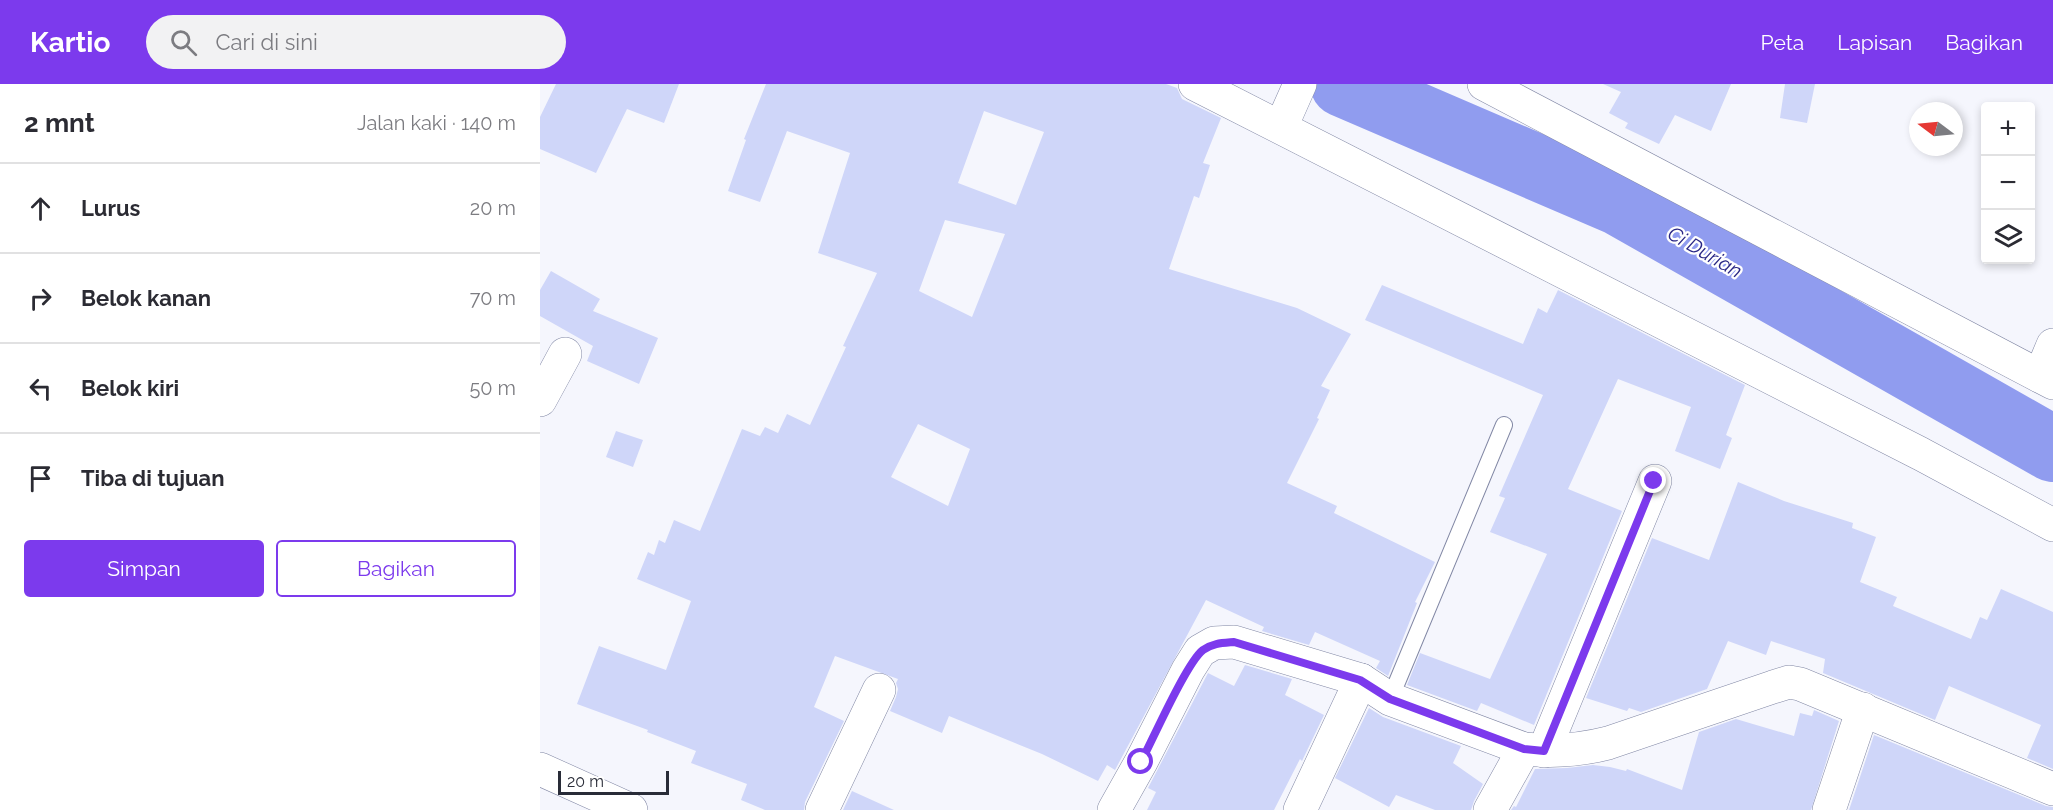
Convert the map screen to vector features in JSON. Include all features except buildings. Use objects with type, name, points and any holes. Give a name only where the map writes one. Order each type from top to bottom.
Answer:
[{"type":"street","points":[[1195,84],[1291,105],[1920,454],[2053,525]]},
{"type":"street","points":[[1484,84],[2046,379],[2053,345]]},
{"type":"street","points":[[540,400],[565,354]]},
{"type":"street","points":[[1490,810],[1534,750],[1654,481]]},
{"type":"street","points":[[1114,810],[1200,651],[1214,643],[1234,642],[1360,680],[1390,699],[1534,750],[1591,748],[1789,682],[1800,684],[1863,709],[2053,789]]},
{"type":"street","points":[[1300,810],[1360,680]]},
{"type":"street","points":[[822,810],[879,690]]},
{"type":"street","points":[[1829,810],[1863,709]]},
{"type":"street","points":[[540,770],[631,810]]},
{"type":"lane","points":[[1390,699],[1504,425]]},
{"type":"waterway","name":"Ci Durian","points":[[1343,84],[1620,203],[2053,449]]},
{"type":"route","points":[[1141,762],[1200,651],[1214,643],[1234,642],[1360,680],[1390,699],[1524,749],[1544,751],[1654,481]]}]
